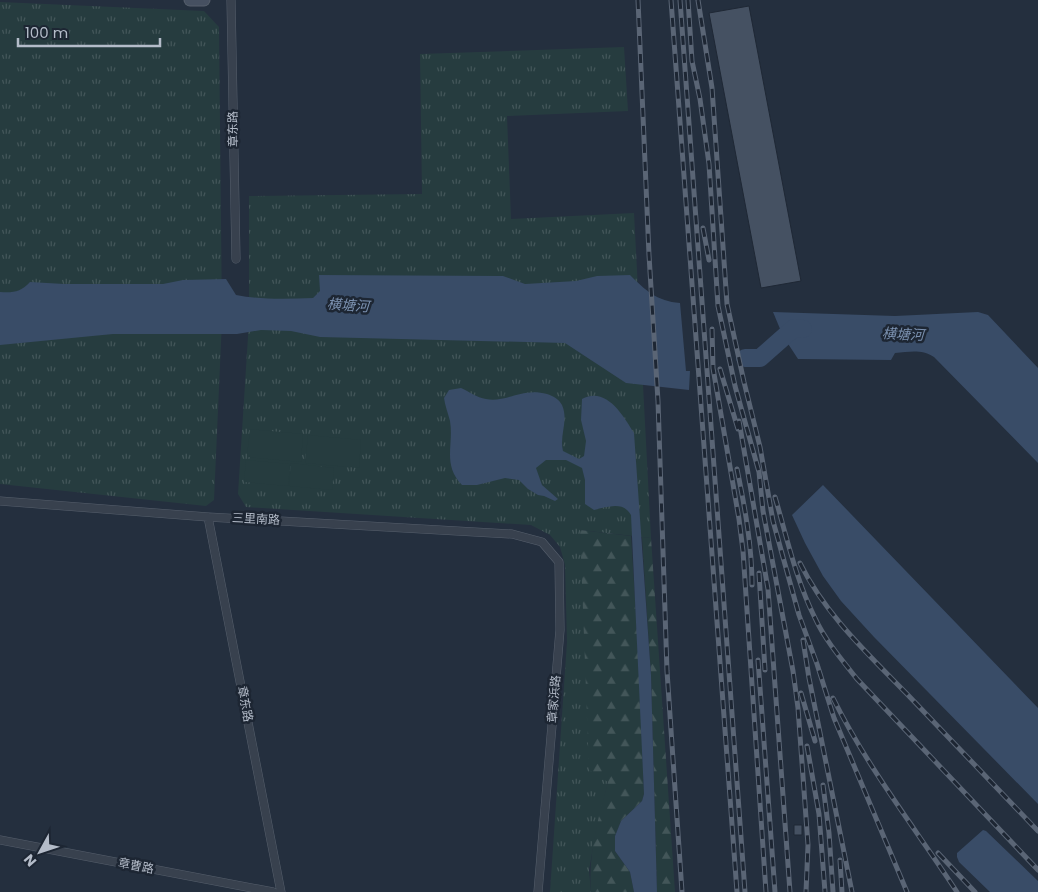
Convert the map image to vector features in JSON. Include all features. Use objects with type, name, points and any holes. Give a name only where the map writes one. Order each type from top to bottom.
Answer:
[{"type":"main road","points":[[190,0],[204,0]]},
{"type":"street","name":"章东路","points":[[231,0],[236,259]]},
{"type":"street","name":"三里南路","points":[[0,501],[208,517],[512,534]]},
{"type":"street","name":"章东路","points":[[208,517],[281,892]]},
{"type":"street","name":"章家浜路","points":[[512,534],[542,542],[559,562],[560,630],[538,892]]},
{"type":"street","name":"章曹路","points":[[0,840],[273,892]]},
{"type":"green space","points":[[0,2],[204,11],[219,27],[222,320],[214,500],[206,506],[0,484]]},
{"type":"green space","points":[[624,47],[628,111],[507,116],[511,219],[634,213],[651,538],[580,530],[608,782],[589,870],[591,892],[550,892],[567,642],[565,565],[560,547],[550,535],[531,525],[246,507],[238,494],[249,321],[249,196],[422,194],[420,54]]},
{"type":"green space","points":[[250,429],[303,434],[301,462],[247,457]]},
{"type":"green space","points":[[308,435],[361,440],[359,468],[305,463]]},
{"type":"green space","points":[[246,460],[290,464],[288,486],[244,482]]},
{"type":"green space","points":[[291,463],[334,468],[332,490],[289,486]]},
{"type":"green space","points":[[580,530],[631,536],[639,663],[644,794],[642,801],[621,821],[615,836],[615,851],[630,872],[634,892],[591,892],[592,850],[608,782],[589,770]]},
{"type":"green space","points":[[642,537],[651,538],[675,892],[657,892],[651,675]]},
{"type":"water","points":[[319,275],[503,276],[525,284],[576,281],[597,276],[630,275],[652,294],[665,300],[680,303],[686,371],[690,371],[689,390],[626,383],[565,343],[320,337],[291,331],[261,330],[237,334],[113,334],[0,345],[0,292],[16,291],[30,282],[163,284],[183,280],[226,279],[236,295],[294,299],[313,298],[320,291]]},
{"type":"water","points":[[773,312],[895,316],[978,312],[988,315],[1038,368],[1038,463],[929,354],[915,352],[895,353],[891,360],[798,359],[783,336]]},
{"type":"water","points":[[461,388],[476,396],[493,400],[530,392],[547,394],[556,398],[562,405],[565,417],[562,439],[563,451],[579,459],[584,456],[586,441],[581,420],[582,399],[599,396],[606,399],[625,418],[634,433],[651,675],[657,892],[634,892],[630,872],[615,851],[615,836],[621,821],[642,801],[644,794],[631,515],[619,506],[594,510],[585,504],[585,480],[582,468],[566,460],[546,460],[536,468],[542,485],[558,499],[555,501],[538,495],[519,480],[505,478],[477,485],[462,485],[452,470],[450,462],[451,430],[444,398],[449,390]]},
{"type":"water","points":[[823,485],[1038,708],[1038,804],[874,637],[841,601],[823,576],[792,515]]},
{"type":"water","points":[[983,830],[1038,881],[1038,892],[990,892],[959,862],[957,853]]},
{"type":"building","points":[[749,6],[801,281],[761,288],[709,13]]},
{"type":"building","points":[[794,825],[802,825],[802,835],[794,835]]},
{"type":"waterway","name":"横塘河","points":[[745,358],[760,358],[794,328],[803,329]]},
{"type":"railway","points":[[638,0],[649,255],[658,401],[667,671],[682,892]]},
{"type":"railway","points":[[671,0],[737,892]]},
{"type":"railway","points":[[680,0],[745,892]]},
{"type":"railway","points":[[688,0],[692,61],[700,99],[709,164],[718,306],[735,386],[759,472],[763,511],[793,671],[798,708],[808,845],[806,892]]},
{"type":"railway","points":[[698,0],[712,88],[727,304],[760,447],[773,521],[799,615],[834,718],[907,892]]},
{"type":"railway","points":[[703,228],[709,260]]},
{"type":"railway","points":[[712,329],[713,368],[743,551],[766,892]]},
{"type":"railway","points":[[720,369],[738,429]]},
{"type":"railway","points":[[739,421],[768,589],[790,892]]},
{"type":"railway","points":[[737,469],[748,527],[752,585]]},
{"type":"railway","points":[[775,497],[802,589],[819,626],[834,650],[857,679],[1038,870]]},
{"type":"railway","points":[[800,563],[810,582],[848,632],[1038,831]]},
{"type":"railway","points":[[759,573],[765,670]]},
{"type":"railway","points":[[803,640],[852,892]]},
{"type":"railway","points":[[758,660],[775,892]]},
{"type":"railway","points":[[801,693],[815,741]]},
{"type":"railway","points":[[833,698],[846,724],[876,773],[957,892]]},
{"type":"railway","points":[[807,746],[819,814],[825,892]]},
{"type":"railway","points":[[823,785],[829,833],[833,892]]},
{"type":"railway","points":[[938,853],[975,892]]},
{"type":"railway","points":[[840,860],[842,892]]}]
